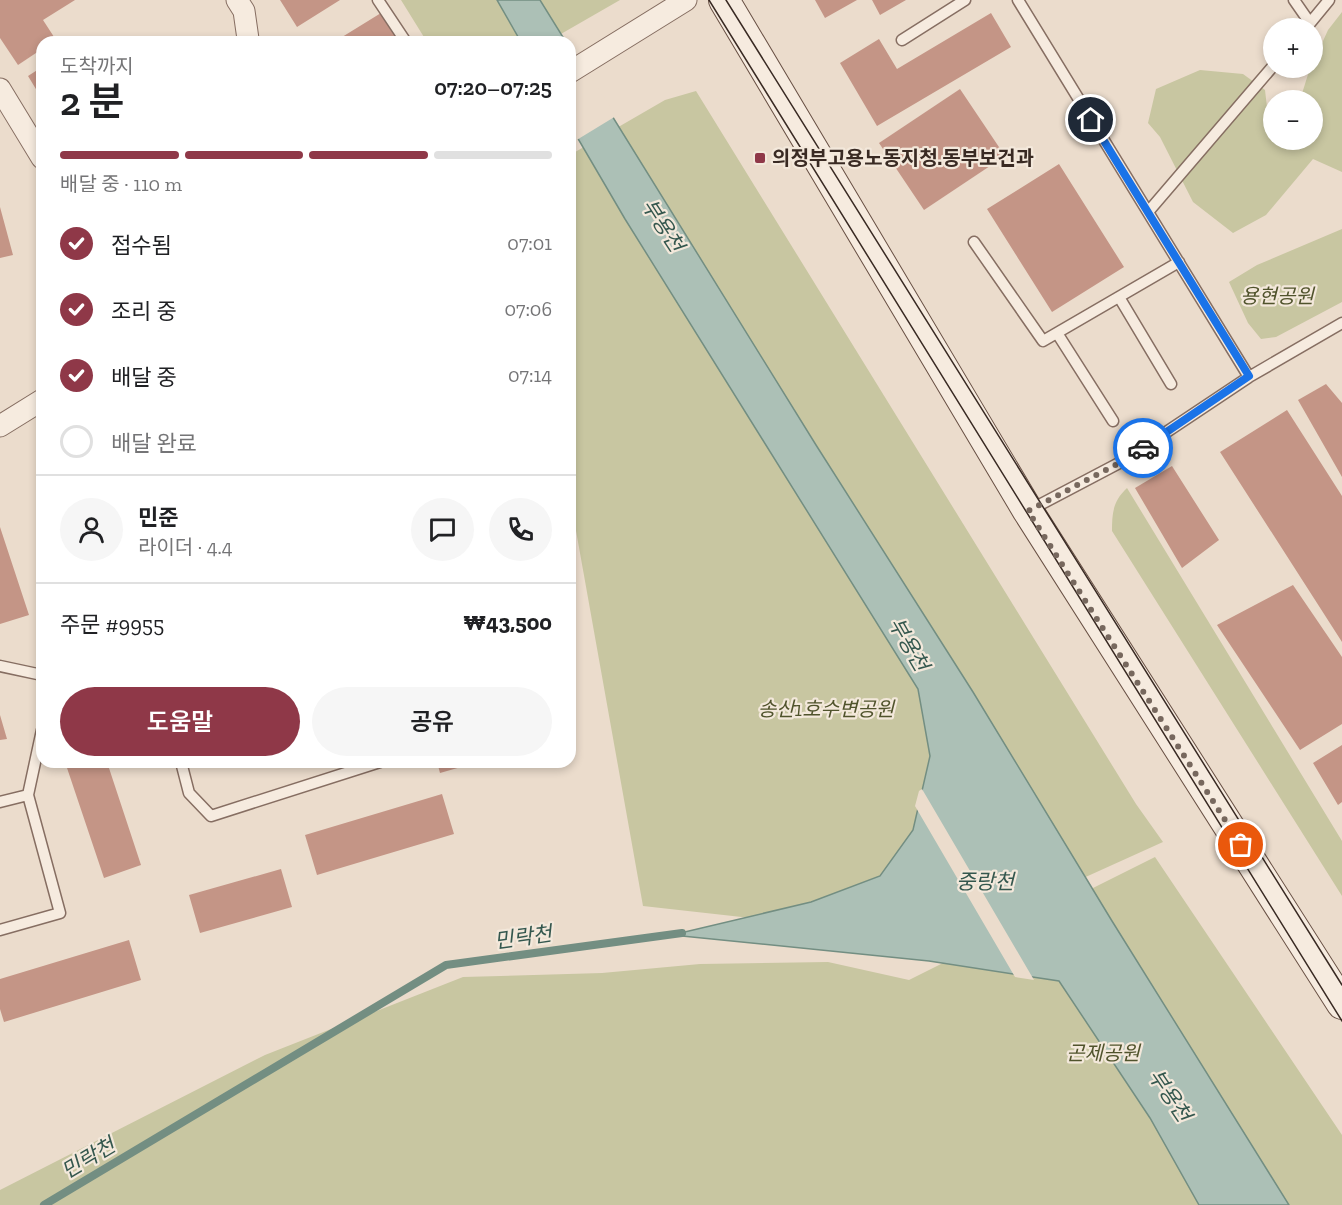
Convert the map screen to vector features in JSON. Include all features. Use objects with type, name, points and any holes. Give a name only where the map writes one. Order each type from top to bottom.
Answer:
[{"type":"main road","points":[[724,0],[1028,511],[1342,1004]]},
{"type":"street","points":[[237,0],[244,11],[248,36]]},
{"type":"street","points":[[576,68],[686,0]]},
{"type":"street","points":[[0,89],[36,148]]},
{"type":"street","points":[[0,426],[36,404]]},
{"type":"lane","points":[[378,0],[402,36]]},
{"type":"lane","points":[[902,40],[965,0]]},
{"type":"lane","points":[[1018,0],[1249,376]]},
{"type":"lane","points":[[1294,0],[1304,18]]},
{"type":"lane","points":[[1314,18],[1329,0]]},
{"type":"lane","points":[[1148,212],[1263,78]]},
{"type":"lane","points":[[974,242],[1042,341],[1179,262]]},
{"type":"lane","points":[[1119,297],[1171,384]]},
{"type":"lane","points":[[1028,511],[1123,461],[1249,376],[1342,323]]},
{"type":"lane","points":[[1057,333],[1113,421]]},
{"type":"lane","points":[[0,666],[36,674]]},
{"type":"lane","points":[[0,930],[60,913],[28,795],[36,758]]},
{"type":"lane","points":[[183,768],[189,793],[211,816],[361,768]]},
{"type":"lane","points":[[0,802],[28,795]]},
{"type":"green space","points":[[401,0],[620,0],[557,36],[423,36]]},
{"type":"green space","points":[[1342,12],[1342,172],[1313,159],[1266,215],[1233,233],[1193,202],[1160,137],[1148,123],[1156,89],[1200,70],[1243,74],[1265,90],[1263,90],[1263,150],[1323,150],[1323,90],[1303,90],[1307,78],[1323,78],[1323,41],[1328,30]]},
{"type":"green space","name":"송산1호수변공원","points":[[696,91],[1136,804],[1163,842],[946,940],[643,906],[576,531],[576,152],[665,100]]},
{"type":"green space","name":"용현공원","points":[[1342,229],[1342,302],[1276,337],[1261,339],[1248,323],[1229,282],[1257,265]]},
{"type":"green space","points":[[1127,488],[1342,841],[1342,896],[1112,531],[1114,508]]},
{"type":"green space","name":"곤제공원","points":[[1155,857],[1342,1135],[1342,1205],[0,1205],[0,1190],[265,1055],[463,977],[602,973],[700,964],[828,962],[909,980]]},
{"type":"water","points":[[497,0],[540,0],[562,36],[518,36]]},
{"type":"water","name":"중랑천","points":[[576,58],[816,445],[973,692],[1289,1205],[1199,1205],[1150,1118],[1059,981],[929,961],[672,935],[811,902],[880,876],[913,830],[930,756],[918,689],[625,219],[576,135]]},
{"type":"pier","points":[[576,54],[616,116],[576,140]]},
{"type":"pier","points":[[922,789],[1034,980],[1015,977],[915,806],[919,791]]},
{"type":"building","points":[[0,0],[75,0],[43,20],[53,36],[36,36],[36,53],[18,65],[0,38]]},
{"type":"building","points":[[280,0],[340,0],[297,27]]},
{"type":"building","points":[[815,0],[857,0],[825,18]]},
{"type":"building","points":[[872,0],[906,0],[880,15]]},
{"type":"building","points":[[381,13],[395,36],[344,36]]},
{"type":"building","points":[[991,13],[1011,47],[877,126],[840,63],[879,39],[897,69]]},
{"type":"building","points":[[36,71],[36,89],[28,76]]},
{"type":"building","points":[[960,89],[1005,156],[924,210],[879,143]]},
{"type":"building","points":[[1059,164],[1124,267],[1052,312],[987,209]]},
{"type":"building","points":[[0,207],[13,255],[0,258]]},
{"type":"building","points":[[1326,384],[1342,403],[1342,477],[1298,400]]},
{"type":"building","points":[[1287,410],[1342,496],[1342,642],[1220,452]]},
{"type":"building","points":[[1172,466],[1219,540],[1182,568],[1135,488]]},
{"type":"building","points":[[0,527],[29,615],[0,624]]},
{"type":"building","points":[[1293,585],[1342,657],[1342,724],[1300,750],[1217,625]]},
{"type":"building","points":[[0,715],[7,739],[0,740]]},
{"type":"building","points":[[1342,745],[1342,802],[1338,805],[1313,763]]},
{"type":"building","points":[[67,768],[109,768],[141,865],[104,878]]},
{"type":"building","points":[[439,768],[458,768],[440,773]]},
{"type":"building","points":[[442,794],[454,834],[317,875],[305,835]]},
{"type":"building","points":[[281,869],[292,907],[200,933],[189,895]]},
{"type":"building","points":[[129,940],[141,980],[4,1022],[0,1009],[0,979]]},
{"type":"waterway","name":"민락천","points":[[44,1205],[446,965],[682,933]]},
{"type":"tram line","points":[[709,0],[1342,1021]]},
{"type":"tram line","points":[[726,0],[1342,985]]},
{"type":"way so far","points":[[1143,448],[1028,511],[1241,845]]},
{"type":"place","name":"의정부고용노동지청.동부보건과","points":[[760,158]]},
{"type":"route","points":[[1091,120],[1249,376],[1143,448]]},
{"type":"water label","name":"부용천","points":[[663,225]]},
{"type":"water label","name":"부용천","points":[[909,644]]},
{"type":"water label","name":"부용천","points":[[1170,1095]]}]
